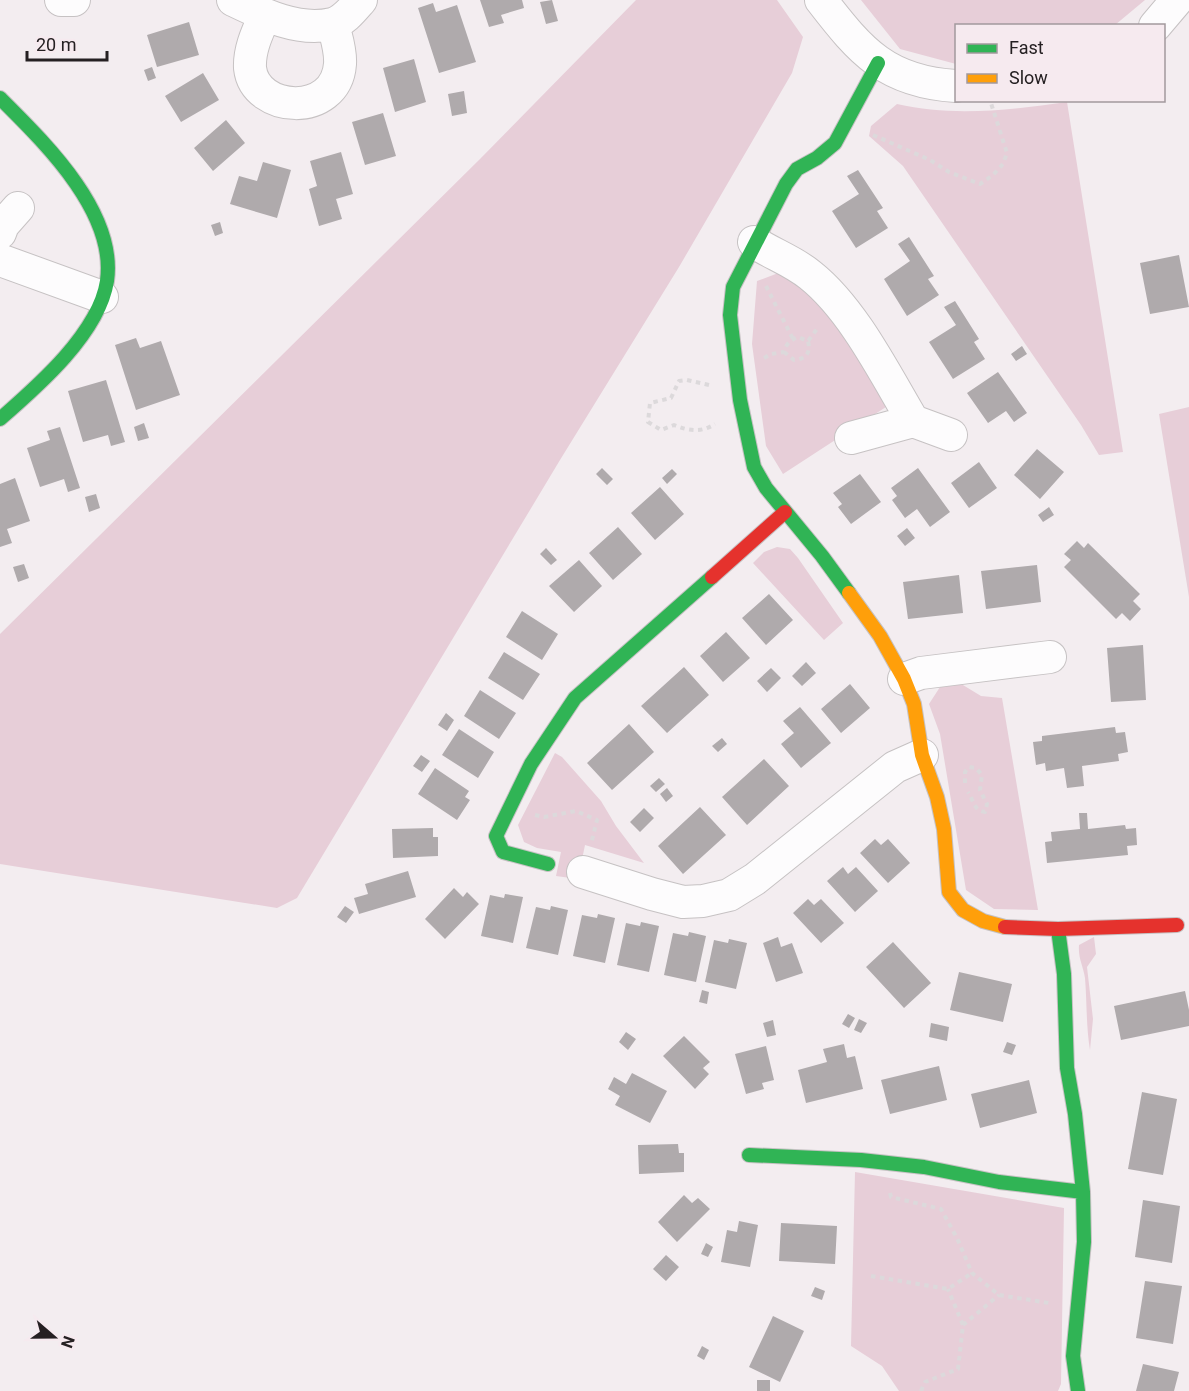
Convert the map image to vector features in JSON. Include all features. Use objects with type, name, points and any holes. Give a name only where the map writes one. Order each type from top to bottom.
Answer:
[{"type":"street","points":[[61,0],[74,0]]},
{"type":"street","points":[[232,0],[265,15],[307,25],[333,24],[344,18],[361,0]]},
{"type":"street","points":[[820,0],[848,36],[878,63],[931,85],[955,86]]},
{"type":"street","points":[[1157,24],[1178,0]]},
{"type":"street","points":[[265,15],[254,42],[250,69],[255,82],[265,92],[275,99],[299,105],[327,94],[334,84],[340,67],[340,53],[333,24]]},
{"type":"street","points":[[878,63],[835,143],[817,158],[798,169],[786,184],[754,242],[733,287],[730,315],[740,400],[754,467],[766,488],[822,556],[880,636],[904,679],[914,704],[922,755],[937,797],[944,829],[945,869],[949,892],[963,910],[983,921],[1003,927],[1058,929],[1176,925]]},
{"type":"street","points":[[0,98],[66,169],[89,205],[102,231],[107,255],[107,283],[97,310],[87,327],[54,368],[0,419]]},
{"type":"street","points":[[0,233],[3,225],[18,208]]},
{"type":"street","points":[[754,242],[810,274],[831,295],[849,318],[913,421]]},
{"type":"street","points":[[0,260],[102,297]]},
{"type":"street","points":[[852,438],[913,421],[951,435]]},
{"type":"street","points":[[548,864],[504,852],[496,836],[509,805],[545,740],[575,698],[785,512]]},
{"type":"street","points":[[904,679],[921,673],[1050,657]]},
{"type":"street","points":[[587,858],[652,894],[683,902],[729,896],[754,879],[895,767],[922,755]]},
{"type":"street","points":[[1058,929],[1064,974],[1067,1068],[1075,1114],[1083,1192],[1083,1242],[1073,1356],[1078,1391]]},
{"type":"street","points":[[749,1155],[924,1167],[999,1182],[1083,1192]]},
{"type":"path","points":[[872,134],[930,160],[949,172],[980,184],[1003,164],[1007,153],[991,102]]},
{"type":"path","points":[[762,277],[793,339]]},
{"type":"path","points":[[808,341],[817,329],[826,326]]},
{"type":"path","points":[[798,337],[808,341],[810,348],[808,355],[802,359],[794,360],[784,352],[785,346],[793,339],[798,337]]},
{"type":"path","points":[[737,374],[771,354],[784,352]]},
{"type":"path","points":[[718,387],[687,380],[679,381],[671,399],[650,403],[648,422],[661,430],[674,425],[691,431],[707,429],[724,419]]},
{"type":"path","points":[[969,767],[976,768],[982,775],[980,790],[987,804],[986,812],[979,812],[965,789],[965,772],[969,767]]},
{"type":"path","points":[[509,805],[523,813],[544,817],[576,811],[597,820],[587,858]]},
{"type":"path","points":[[888,1187],[891,1197],[941,1209],[972,1273],[999,1294],[1058,1304]]},
{"type":"path","points":[[871,1276],[948,1289],[972,1273]]},
{"type":"path","points":[[921,1391],[925,1382],[957,1369],[963,1325],[948,1289]]},
{"type":"path","points":[[963,1325],[999,1294]]},
{"type":"shaded area","points":[[636,0],[777,0],[803,37],[792,73],[679,267],[560,460],[297,898],[277,908],[0,864],[0,634],[480,159]]},
{"type":"shaded area","points":[[861,0],[1145,0],[1116,24],[955,24],[955,64],[900,49]]},
{"type":"shaded area","points":[[1067,102],[1123,452],[1099,455],[1081,425],[903,166],[869,136],[871,126],[897,104],[939,110],[982,111]]},
{"type":"shaded area","points":[[781,272],[812,295],[838,323],[889,405],[783,474],[766,446],[752,344],[757,281]]},
{"type":"shaded area","points":[[1189,407],[1189,597],[1159,414]]},
{"type":"shaded area","points":[[777,547],[790,549],[798,558],[843,623],[824,640],[753,563],[764,552]]},
{"type":"shaded area","points":[[958,682],[981,696],[1002,698],[1038,910],[994,909],[966,890],[940,734],[929,704],[940,687]]},
{"type":"shaded area","points":[[555,753],[562,757],[601,801],[616,826],[644,863],[585,845],[578,879],[556,876],[561,852],[537,848],[524,842],[518,825]]},
{"type":"shaded area","points":[[1094,937],[1096,954],[1087,967],[1093,1019],[1090,1050],[1085,978],[1079,945]]},
{"type":"shaded area","points":[[855,1172],[1064,1208],[1061,1384],[1058,1391],[899,1391],[882,1366],[851,1346]]},
{"type":"building","points":[[480,0],[522,0],[524,8],[501,15],[504,23],[489,27]]},
{"type":"building","points":[[552,0],[558,21],[546,24],[540,2]]},
{"type":"building","points":[[433,3],[436,12],[457,5],[476,62],[439,73],[418,8]]},
{"type":"building","points":[[189,22],[199,55],[157,67],[147,35]]},
{"type":"building","points":[[414,59],[426,102],[395,112],[383,68]]},
{"type":"building","points":[[152,67],[156,78],[148,81],[144,70]]},
{"type":"building","points":[[203,73],[219,100],[181,122],[165,96]]},
{"type":"building","points":[[464,91],[467,113],[452,116],[448,94]]},
{"type":"building","points":[[383,113],[396,156],[365,165],[352,122]]},
{"type":"building","points":[[226,120],[245,143],[213,171],[194,148]]},
{"type":"building","points":[[341,152],[353,194],[336,199],[342,219],[319,226],[309,189],[317,186],[310,161]]},
{"type":"building","points":[[263,162],[291,170],[277,218],[230,204],[239,176],[257,181]]},
{"type":"building","points":[[858,170],[883,208],[877,211],[888,228],[856,248],[832,211],[859,194],[847,176]]},
{"type":"building","points":[[220,222],[223,233],[215,236],[211,225]]},
{"type":"building","points":[[909,237],[934,276],[928,279],[939,295],[907,316],[884,279],[910,261],[898,244]]},
{"type":"building","points":[[1179,255],[1189,307],[1150,314],[1140,263]]},
{"type":"building","points":[[955,301],[979,339],[974,342],[985,359],[953,379],[929,342],[956,325],[944,307]]},
{"type":"building","points":[[136,338],[140,348],[161,341],[180,395],[136,410],[115,345]]},
{"type":"building","points":[[1022,346],[1027,354],[1016,361],[1011,354]]},
{"type":"building","points":[[998,372],[1027,413],[1014,422],[1006,411],[988,423],[967,393]]},
{"type":"building","points":[[106,380],[125,442],[111,446],[108,435],[83,442],[68,391]]},
{"type":"building","points":[[144,423],[149,438],[138,441],[134,427]]},
{"type":"building","points":[[60,427],[80,488],[68,492],[64,479],[40,487],[27,448],[50,440],[47,431]]},
{"type":"building","points":[[1037,449],[1064,472],[1040,499],[1014,475]]},
{"type":"building","points":[[979,462],[997,488],[969,508],[951,483]]},
{"type":"building","points":[[602,468],[613,479],[607,485],[596,474]]},
{"type":"building","points":[[918,468],[950,512],[930,527],[917,509],[905,518],[892,500],[897,496],[891,488]]},
{"type":"building","points":[[672,469],[677,474],[667,484],[662,478]]},
{"type":"building","points":[[860,474],[881,502],[851,524],[838,507],[842,504],[833,493]]},
{"type":"building","points":[[15,478],[30,521],[7,529],[12,543],[0,547],[0,484]]},
{"type":"building","points":[[660,487],[684,514],[655,540],[631,513]]},
{"type":"building","points":[[96,494],[100,508],[89,512],[85,497]]},
{"type":"building","points":[[1049,507],[1054,515],[1043,522],[1038,515]]},
{"type":"building","points":[[618,527],[642,554],[613,580],[589,553]]},
{"type":"building","points":[[907,528],[915,538],[905,546],[897,536]]},
{"type":"building","points":[[1077,541],[1084,548],[1088,543],[1140,594],[1133,601],[1141,609],[1130,621],[1122,613],[1116,619],[1064,567],[1071,560],[1064,554]]},
{"type":"building","points":[[546,548],[557,560],[551,565],[540,554]]},
{"type":"building","points":[[579,560],[602,586],[574,612],[549,586]]},
{"type":"building","points":[[24,564],[29,578],[18,582],[13,567]]},
{"type":"building","points":[[1037,565],[1041,602],[986,609],[981,571]]},
{"type":"building","points":[[959,575],[963,613],[908,619],[903,582]]},
{"type":"building","points":[[769,594],[793,620],[766,645],[742,618]]},
{"type":"building","points":[[522,611],[558,634],[542,660],[506,637]]},
{"type":"building","points":[[726,632],[750,658],[723,682],[700,656]]},
{"type":"building","points":[[1143,645],[1146,700],[1111,702],[1107,648]]},
{"type":"building","points":[[504,652],[540,674],[523,700],[488,678]]},
{"type":"building","points":[[806,662],[816,673],[802,686],[792,676]]},
{"type":"building","points":[[684,667],[709,695],[667,733],[641,706]]},
{"type":"building","points":[[771,668],[781,678],[767,692],[757,681]]},
{"type":"building","points":[[850,684],[870,708],[841,733],[821,709]]},
{"type":"building","points":[[480,690],[516,713],[499,739],[464,716]]},
{"type":"building","points":[[800,707],[831,743],[801,768],[781,744],[794,733],[783,721]]},
{"type":"building","points":[[446,713],[454,720],[447,731],[438,725]]},
{"type":"building","points":[[629,724],[654,752],[612,790],[587,763]]},
{"type":"building","points":[[1115,727],[1116,733],[1125,732],[1128,752],[1118,754],[1119,761],[1082,766],[1084,786],[1067,788],[1064,768],[1046,771],[1045,763],[1036,765],[1033,742],[1042,741],[1042,736]]},
{"type":"building","points":[[459,729],[494,752],[478,778],[442,755]]},
{"type":"building","points":[[722,738],[727,744],[718,752],[712,746]]},
{"type":"building","points":[[421,755],[430,761],[422,772],[413,766]]},
{"type":"building","points":[[764,759],[789,786],[747,825],[722,797]]},
{"type":"building","points":[[435,768],[469,791],[465,797],[470,800],[457,820],[418,794]]},
{"type":"building","points":[[659,778],[665,784],[656,792],[650,786]]},
{"type":"building","points":[[667,788],[673,796],[666,802],[660,794]]},
{"type":"building","points":[[700,807],[726,835],[683,874],[658,846]]},
{"type":"building","points":[[644,808],[654,818],[640,832],[630,822]]},
{"type":"building","points":[[1079,813],[1087,813],[1088,829],[1125,825],[1126,829],[1136,828],[1137,845],[1127,846],[1128,855],[1047,863],[1045,842],[1052,841],[1051,832],[1080,829]]},
{"type":"building","points":[[433,828],[433,837],[438,837],[438,856],[393,858],[392,829]]},
{"type":"building","points":[[875,839],[881,845],[888,839],[910,863],[888,883],[860,853]]},
{"type":"building","points":[[843,867],[848,874],[856,867],[878,891],[855,912],[827,881]]},
{"type":"building","points":[[408,871],[416,897],[359,914],[354,898],[368,894],[365,884]]},
{"type":"building","points":[[454,888],[463,897],[467,892],[479,904],[445,939],[425,919]]},
{"type":"building","points":[[505,894],[523,897],[513,943],[481,936],[490,895],[504,898]]},
{"type":"building","points":[[808,899],[814,905],[821,899],[844,923],[821,943],[793,913]]},
{"type":"building","points":[[345,906],[354,912],[346,923],[337,917]]},
{"type":"building","points":[[551,906],[568,910],[558,955],[526,948],[536,907],[550,910]]},
{"type":"building","points":[[598,914],[615,918],[605,963],[573,956],[582,915],[597,918]]},
{"type":"building","points":[[641,922],[659,926],[649,972],[617,965],[626,923],[640,926]]},
{"type":"building","points":[[689,932],[706,936],[696,982],[664,975],[673,933],[688,936]]},
{"type":"building","points":[[778,937],[781,947],[792,943],[803,973],[776,982],[763,943]]},
{"type":"building","points":[[729,939],[747,943],[736,989],[705,982],[714,940],[728,943]]},
{"type":"building","points":[[893,942],[931,983],[904,1008],[866,967]]},
{"type":"building","points":[[959,972],[1012,984],[1003,1022],[950,1010]]},
{"type":"building","points":[[702,990],[709,992],[707,1004],[699,1002]]},
{"type":"building","points":[[1185,991],[1189,1010],[1189,1026],[1121,1040],[1114,1006]]},
{"type":"building","points":[[848,1014],[855,1018],[849,1028],[842,1024]]},
{"type":"building","points":[[859,1019],[867,1023],[861,1033],[854,1030]]},
{"type":"building","points":[[773,1020],[776,1035],[767,1037],[763,1023]]},
{"type":"building","points":[[931,1023],[949,1027],[947,1041],[929,1037]]},
{"type":"building","points":[[626,1032],[636,1039],[628,1050],[619,1042]]},
{"type":"building","points":[[684,1036],[710,1062],[703,1068],[709,1074],[695,1089],[663,1056]]},
{"type":"building","points":[[1007,1042],[1016,1045],[1012,1055],[1003,1052]]},
{"type":"building","points":[[844,1044],[847,1058],[855,1056],[863,1089],[806,1103],[798,1070],[827,1062],[823,1049]]},
{"type":"building","points":[[766,1046],[774,1080],[762,1083],[764,1089],[746,1094],[735,1054]]},
{"type":"building","points":[[939,1066],[947,1100],[890,1114],[881,1080]]},
{"type":"building","points":[[632,1073],[667,1091],[650,1123],[615,1105],[620,1096],[608,1089],[614,1077],[626,1084]]},
{"type":"building","points":[[1029,1080],[1037,1113],[980,1128],[971,1094]]},
{"type":"building","points":[[1142,1092],[1177,1099],[1163,1175],[1128,1169]]},
{"type":"building","points":[[678,1144],[679,1153],[684,1153],[684,1172],[639,1174],[638,1145]]},
{"type":"building","points":[[684,1195],[692,1203],[698,1198],[710,1209],[677,1242],[658,1222]]},
{"type":"building","points":[[1143,1200],[1180,1206],[1172,1263],[1135,1257]]},
{"type":"building","points":[[739,1221],[758,1225],[750,1267],[721,1262],[727,1230],[737,1232]]},
{"type":"building","points":[[781,1223],[837,1226],[835,1264],[779,1261]]},
{"type":"building","points":[[706,1243],[713,1247],[708,1257],[701,1254]]},
{"type":"building","points":[[666,1255],[679,1267],[666,1281],[653,1269]]},
{"type":"building","points":[[1145,1281],[1182,1286],[1173,1344],[1136,1338]]},
{"type":"building","points":[[815,1287],[825,1291],[822,1300],[811,1296]]},
{"type":"building","points":[[773,1316],[804,1331],[780,1382],[749,1367]]},
{"type":"building","points":[[702,1346],[709,1350],[704,1360],[697,1356]]},
{"type":"building","points":[[1143,1364],[1179,1372],[1174,1391],[1136,1391]]},
{"type":"building","points":[[757,1380],[770,1380],[770,1391],[757,1391]]},
{"type":"traffic: fast","points":[[849,593],[766,488],[754,467],[740,400],[730,315],[733,287],[786,184],[797,169],[817,158],[835,143],[878,63]]},
{"type":"traffic: fast","points":[[0,98],[37,135],[74,180],[101,229],[107,255],[107,281],[102,301],[80,339],[48,375],[0,419]]},
{"type":"traffic: fast","points":[[548,864],[503,852],[496,836],[531,764],[575,698],[712,577]]},
{"type":"traffic: fast","points":[[1058,929],[1064,974],[1067,1068],[1075,1114],[1083,1192],[1084,1242],[1073,1356],[1078,1391]]},
{"type":"traffic: fast","points":[[749,1155],[861,1160],[924,1167],[999,1182],[1083,1192]]},
{"type":"traffic: slow","points":[[849,593],[880,636],[904,679],[914,704],[922,755],[937,797],[944,829],[949,892],[963,910],[983,921],[1005,927]]},
{"type":"traffic: jam","points":[[712,577],[785,512]]},
{"type":"traffic: jam","points":[[1005,927],[1058,929],[1177,925]]}]
